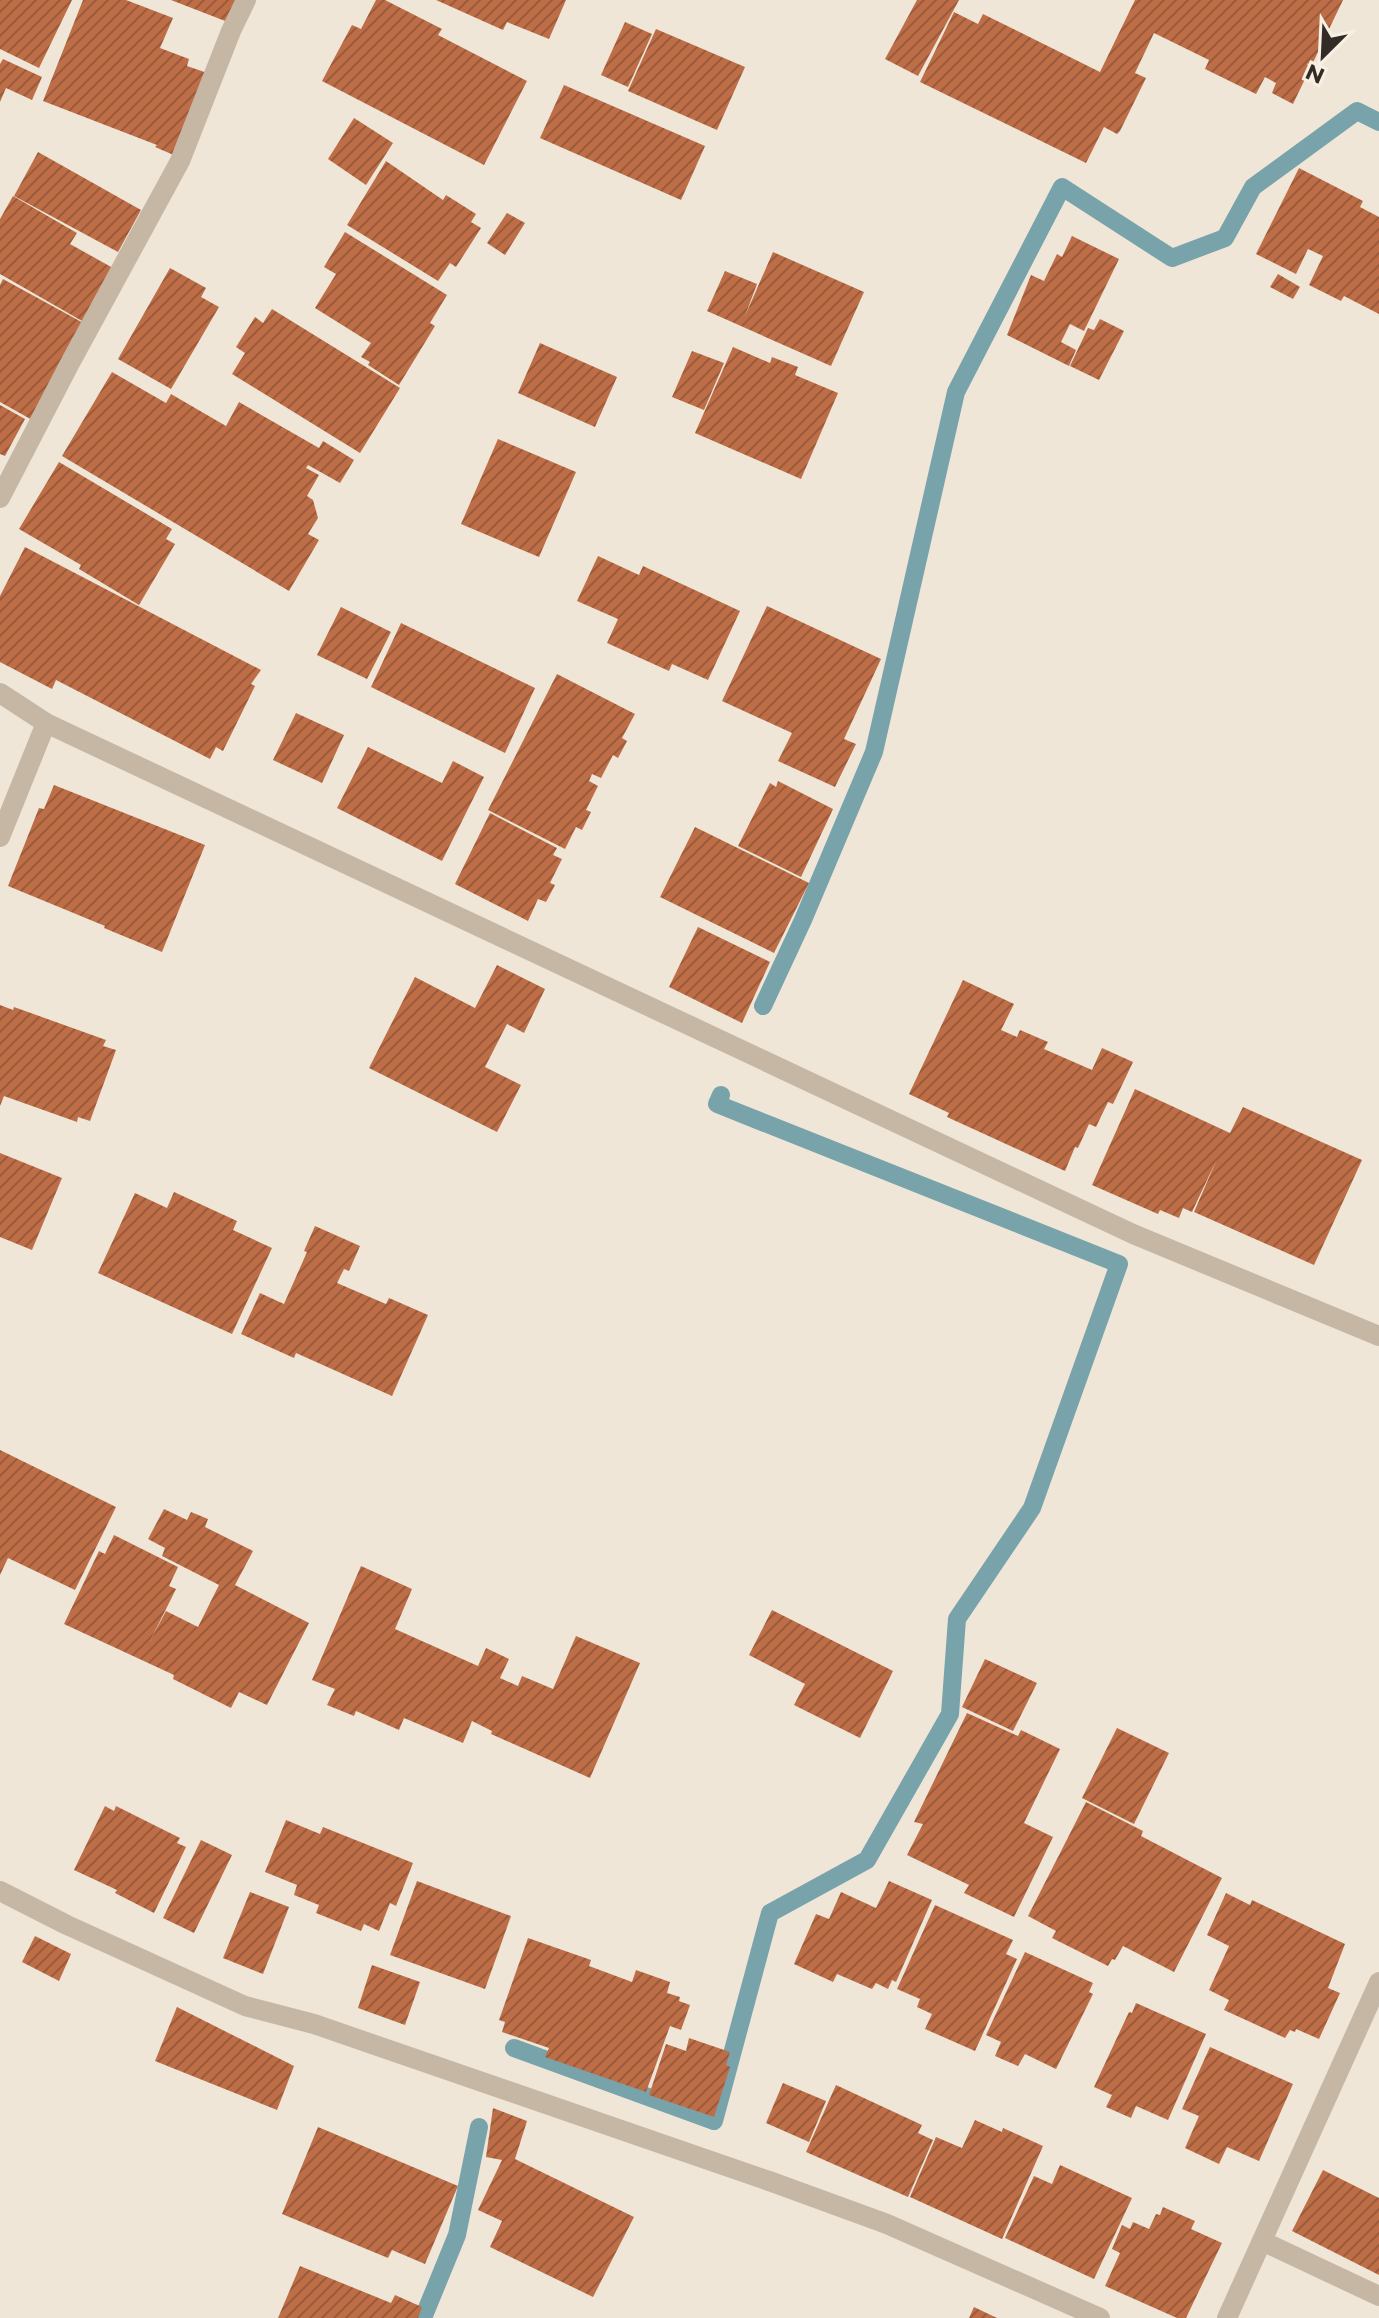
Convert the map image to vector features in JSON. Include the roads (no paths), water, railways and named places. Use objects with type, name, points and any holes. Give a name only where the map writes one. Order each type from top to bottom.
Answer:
[{"type":"street","points":[[0,498],[180,161],[246,0]]},
{"type":"street","points":[[0,693],[46,723],[1133,1234],[1379,1336]]},
{"type":"street","points":[[0,837],[46,723]]},
{"type":"street","points":[[0,1891],[245,2006],[314,2024],[786,2187],[887,2224],[1100,2318]]},
{"type":"street","points":[[1227,2318],[1379,1982]]},
{"type":"street","points":[[1262,2241],[1379,2296]]},
{"type":"waterway","points":[[763,1006],[874,752],[956,392],[1062,187],[1172,258],[1225,238],[1253,187],[1357,111],[1379,122]]},
{"type":"waterway","points":[[514,2048],[714,2121],[770,1913],[867,1860],[950,1714],[957,1619],[1032,1508],[1119,1264],[717,1104],[721,1095]]},
{"type":"waterway","points":[[423,2318],[457,2235],[479,2127]]}]
